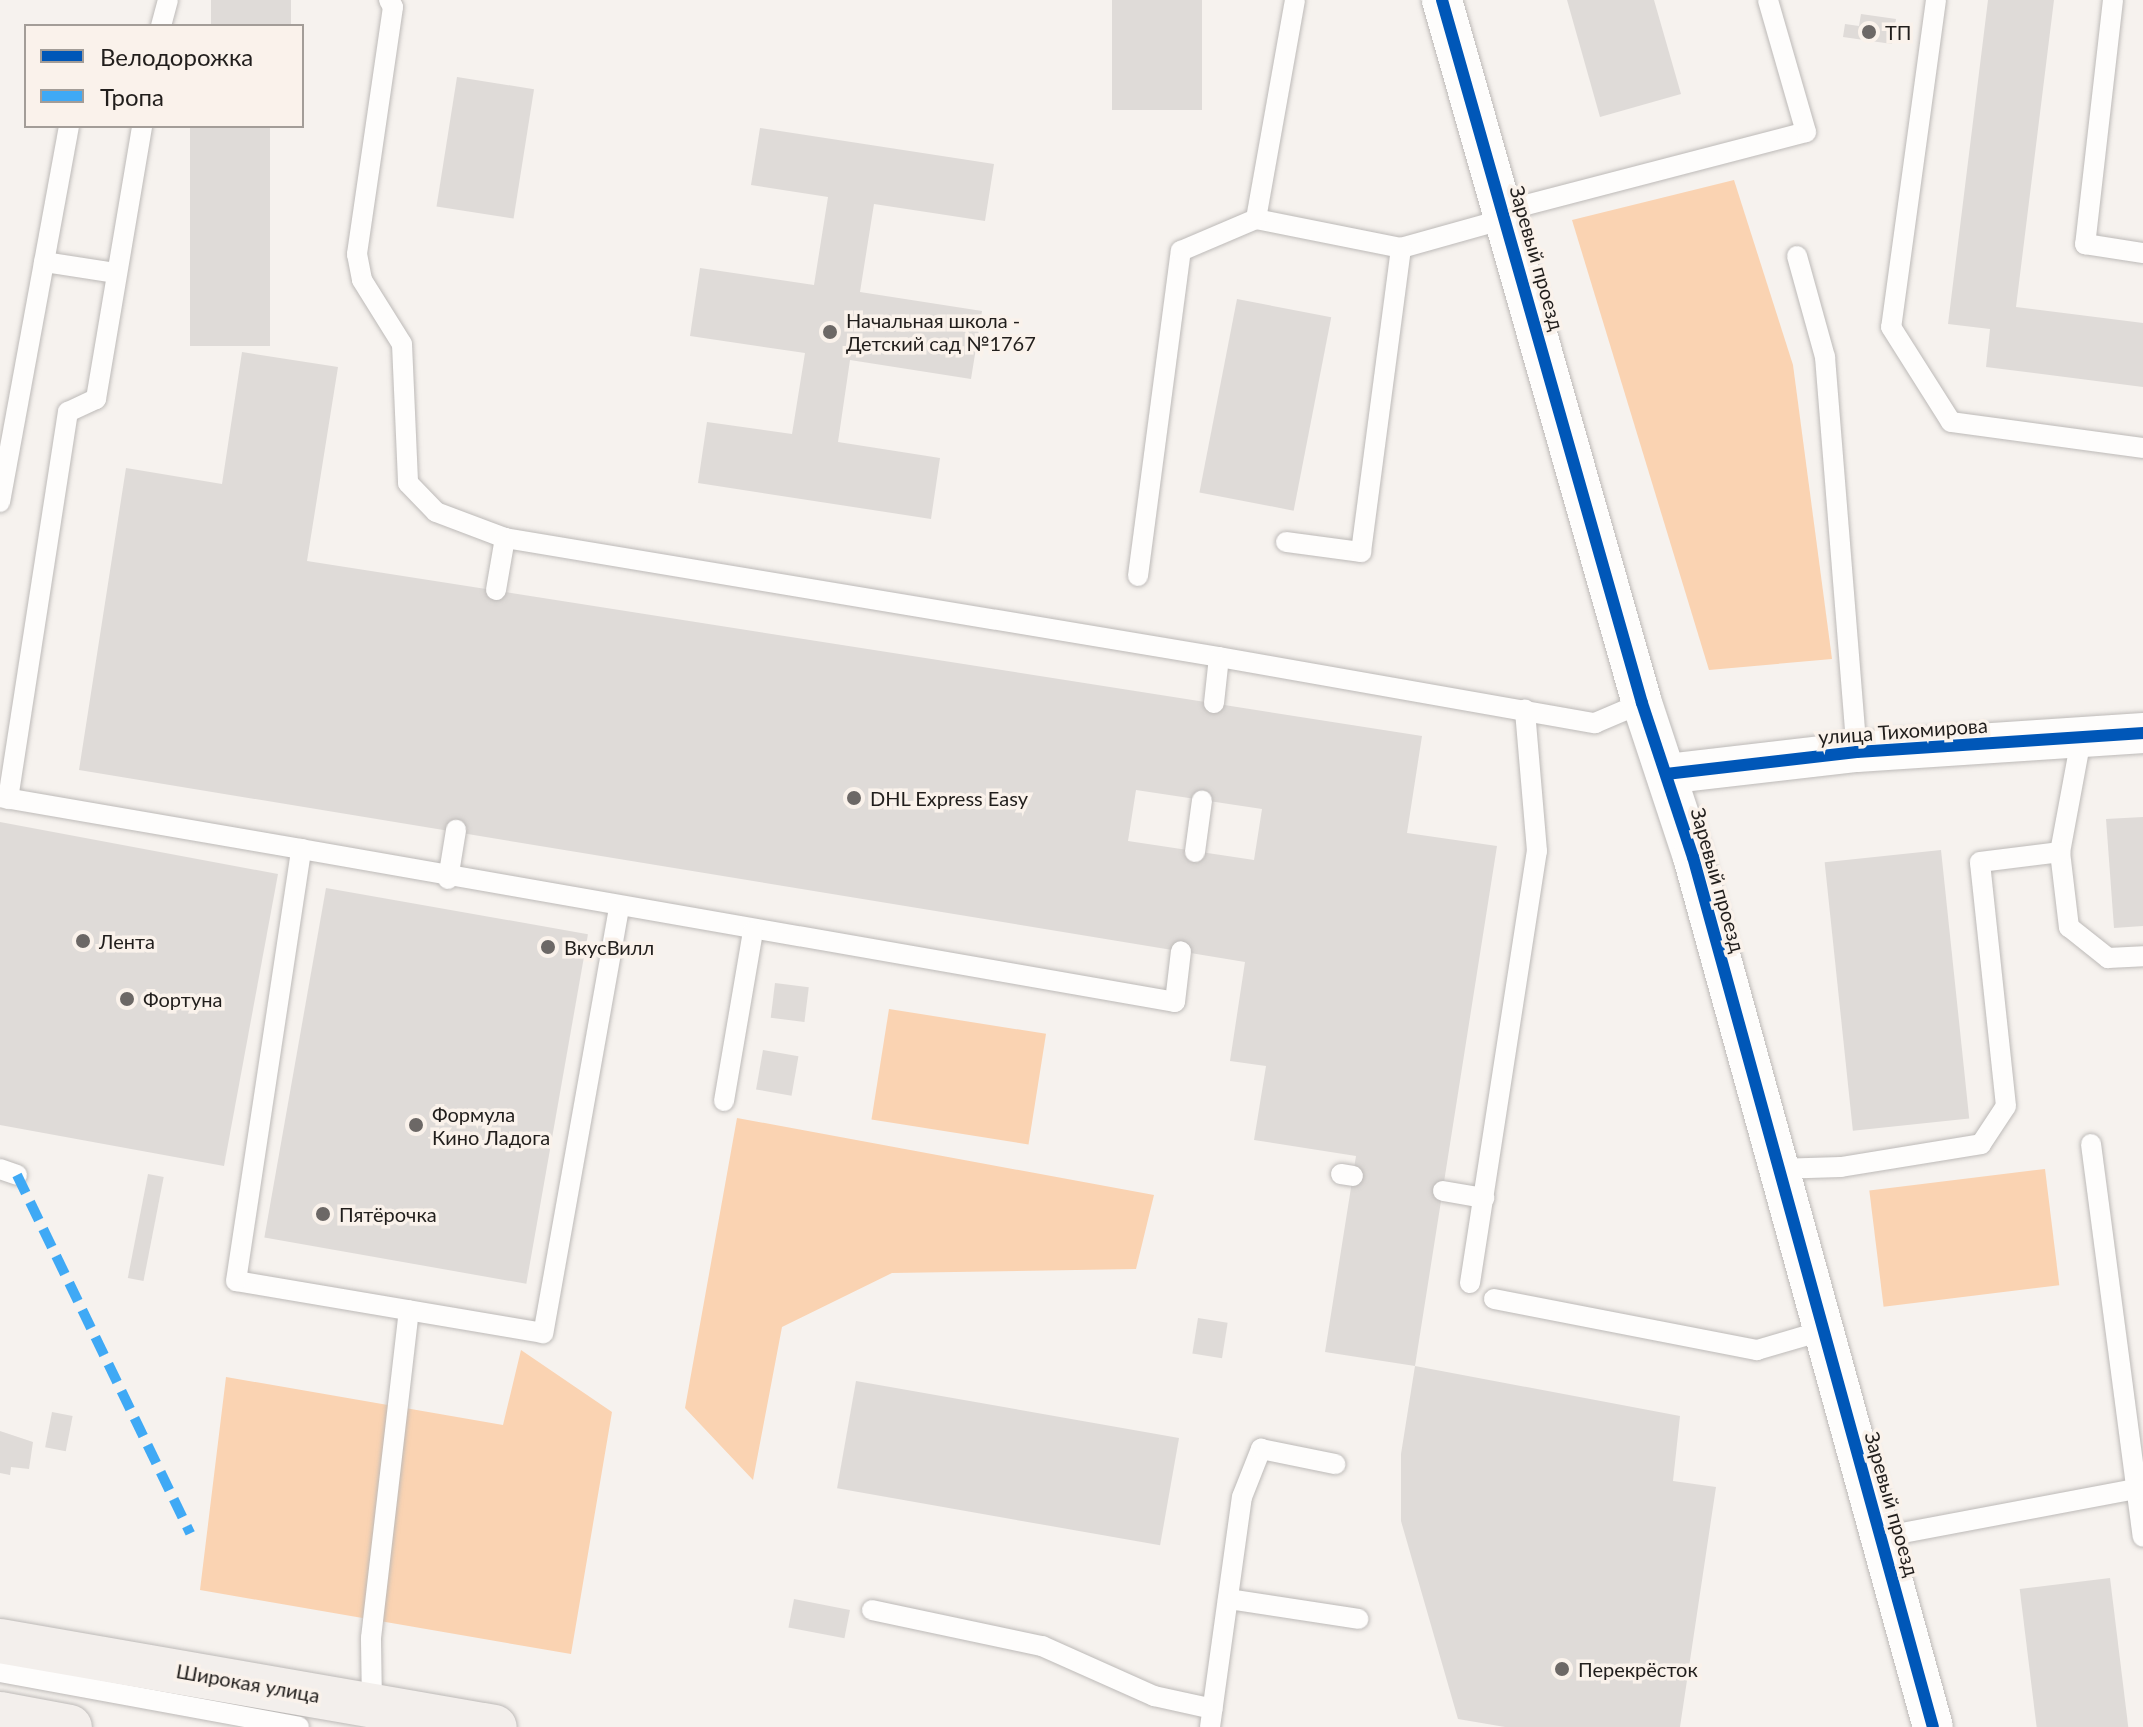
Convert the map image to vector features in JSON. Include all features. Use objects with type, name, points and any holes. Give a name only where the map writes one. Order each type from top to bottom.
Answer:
[{"type":"main road","name":"Широкая улица","points":[[0,1641],[495,1727]]},
{"type":"main road","points":[[0,1714],[70,1727]]},
{"type":"street","name":"Заревый проезд","points":[[1442,0],[1642,703],[1666,774],[1933,1727]]},
{"type":"street","name":"улица Тихомирова","points":[[1666,774],[1857,752],[2143,733]]},
{"type":"lane","points":[[162,24],[168,0]]},
{"type":"lane","points":[[389,0],[393,7],[357,254],[362,280],[402,344],[408,483],[436,512],[505,538],[1595,723],[1642,703]]},
{"type":"lane","points":[[1256,219],[1295,0]]},
{"type":"lane","points":[[1138,576],[1181,251],[1256,219],[1401,248],[1504,215],[1806,132],[1768,0]]},
{"type":"lane","points":[[1936,0],[1891,327],[1951,422],[2143,448]]},
{"type":"lane","points":[[2113,0],[2085,244],[2143,253]]},
{"type":"lane","points":[[0,502],[69,128]]},
{"type":"lane","points":[[142,128],[96,399],[68,412],[4,798],[301,849],[448,879],[1175,1002],[1181,951]]},
{"type":"lane","points":[[1286,542],[1361,552],[1401,248]]},
{"type":"lane","points":[[1797,256],[1825,357],[1857,752]]},
{"type":"lane","points":[[44,262],[116,273]]},
{"type":"lane","points":[[496,590],[505,538]]},
{"type":"lane","points":[[1214,703],[1219,657]]},
{"type":"lane","points":[[1470,1283],[1537,851],[1525,710]]},
{"type":"lane","points":[[2081,739],[2060,852],[2069,927],[2108,958],[2143,956]]},
{"type":"lane","points":[[1195,852],[1202,800]]},
{"type":"lane","points":[[448,879],[456,830]]},
{"type":"lane","points":[[301,849],[236,1281],[543,1333],[619,908]]},
{"type":"lane","points":[[1776,1169],[1841,1167],[1981,1144],[2006,1106],[1980,862],[2060,852]]},
{"type":"lane","points":[[724,1101],[753,931]]},
{"type":"lane","points":[[2091,1144],[2143,1537]]},
{"type":"lane","points":[[1443,1191],[1484,1198]]},
{"type":"lane","points":[[1494,1299],[1757,1350],[1822,1331]]},
{"type":"lane","points":[[372,1704],[371,1638],[409,1310]]},
{"type":"lane","points":[[872,1610],[1042,1646],[1212,1718],[1242,1497],[1261,1449],[1335,1464]]},
{"type":"lane","points":[[1881,1537],[2046,1501],[2136,1489]]},
{"type":"lane","points":[[1228,1599],[1358,1619]]},
{"type":"lane","name":"Широкая улица","points":[[0,1672],[299,1727]]},
{"type":"shaded area","points":[[1734,180],[1793,365],[1832,659],[1709,670],[1572,220]]},
{"type":"shaded area","points":[[889,1009],[1046,1034],[1029,1144],[871,1120]]},
{"type":"shaded area","points":[[737,1118],[1154,1195],[1136,1269],[892,1273],[782,1327],[753,1480],[685,1408]]},
{"type":"shaded area","points":[[2045,1169],[2059,1285],[1884,1307],[1869,1191]]},
{"type":"shaded area","points":[[521,1350],[612,1412],[571,1654],[200,1590],[226,1377],[503,1425]]},
{"type":"building","points":[[211,0],[291,0],[291,24],[211,24]]},
{"type":"building","points":[[1112,0],[1202,0],[1202,110],[1112,110]]},
{"type":"building","points":[[1567,0],[1654,0],[1681,94],[1600,117]]},
{"type":"building","points":[[1988,0],[2054,0],[2016,307],[2143,323],[2143,387],[1986,367],[1990,329],[1948,324]]},
{"type":"building","name":"ТП","points":[[1861,14],[1896,19],[1892,44],[1843,37],[1845,24],[1859,26]]},
{"type":"building","points":[[457,77],[534,89],[514,219],[437,206]]},
{"type":"building","points":[[190,128],[270,128],[270,346],[190,346]]},
{"type":"building","points":[[760,128],[994,164],[985,221],[874,204],[860,292],[982,311],[971,379],[850,360],[838,442],[940,458],[931,519],[698,483],[707,422],[792,434],[805,353],[690,336],[700,268],[814,285],[828,197],[751,185]]},
{"type":"building","points":[[1237,299],[1331,317],[1294,511],[1199,492]]},
{"type":"building","points":[[242,352],[338,367],[307,561],[1422,736],[1407,833],[1497,846],[1415,1366],[1325,1352],[1356,1156],[1254,1140],[1266,1066],[1230,1061],[1245,962],[79,770],[126,468],[222,484]],"holes":[[[1136,790],[1262,809],[1254,860],[1128,841]]]},
{"type":"building","points":[[2143,817],[2143,926],[2114,928],[2106,819]]},
{"type":"building","name":"Фортуна","points":[[0,822],[278,874],[224,1166],[0,1125]]},
{"type":"building","points":[[1941,850],[1969,1119],[1853,1131],[1825,862]]},
{"type":"building","points":[[326,888],[588,934],[526,1284],[264,1238]]},
{"type":"building","points":[[775,983],[809,987],[804,1022],[771,1018]]},
{"type":"building","points":[[763,1050],[798,1056],[792,1096],[756,1089]]},
{"type":"building","points":[[148,1174],[164,1177],[143,1281],[128,1278]]},
{"type":"building","points":[[1198,1318],[1228,1323],[1222,1358],[1192,1354]]},
{"type":"building","points":[[1415,1366],[1680,1416],[1673,1481],[1716,1487],[1680,1727],[1505,1727],[1458,1719],[1401,1521],[1401,1454]]},
{"type":"building","points":[[856,1381],[1179,1438],[1160,1545],[837,1488]]},
{"type":"building","points":[[52,1412],[73,1416],[66,1451],[45,1447]]},
{"type":"building","points":[[0,1431],[33,1442],[29,1469],[11,1467],[10,1475],[0,1473]]},
{"type":"building","points":[[2110,1578],[2128,1727],[2037,1727],[2020,1589]]},
{"type":"building","points":[[794,1599],[850,1610],[844,1638],[788,1627]]},
{"type":"marked path","points":[[17,1175],[190,1533]]},
{"type":"cycle path","points":[[1442,0],[1642,703],[1693,857],[1933,1727]]},
{"type":"cycle path","points":[[1666,774],[1857,752],[2143,733]]},
{"type":"place","name":"ТП","points":[[1869,32]]},
{"type":"place","name":"Начальная школа - Детский сад №1767","points":[[830,332]]},
{"type":"place","name":"DHL Express Easy","points":[[854,798]]},
{"type":"place","name":"Лента","points":[[83,941]]},
{"type":"place","name":"ВкусВилл","points":[[548,947]]},
{"type":"place","name":"Фортуна","points":[[127,999]]},
{"type":"place","name":"Формула Кино Ладога","points":[[416,1125]]},
{"type":"place","name":"Пятёрочка","points":[[323,1214]]},
{"type":"place","name":"Перекрёсток","points":[[1562,1669]]}]
